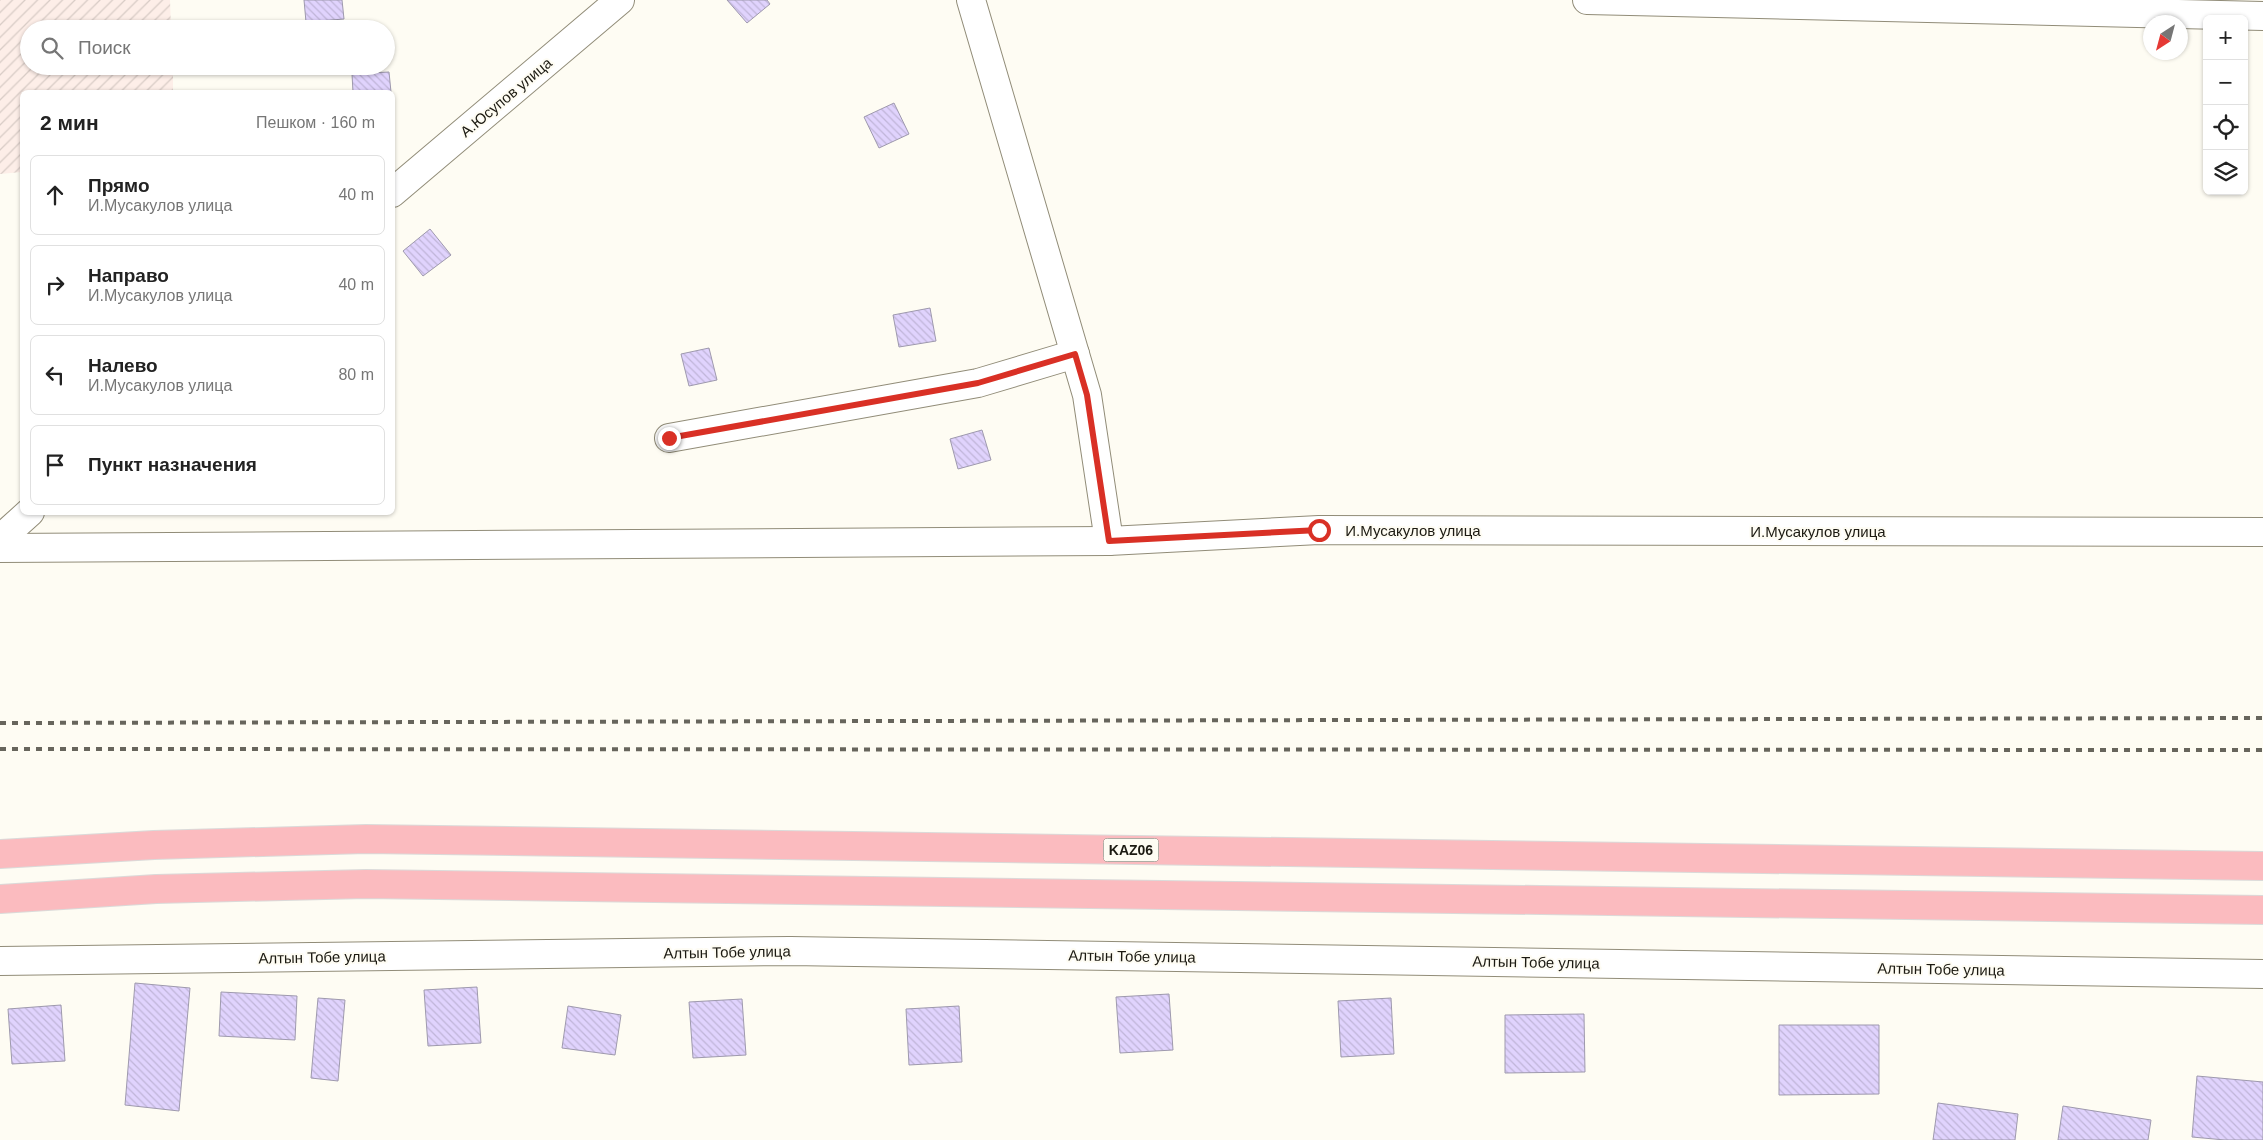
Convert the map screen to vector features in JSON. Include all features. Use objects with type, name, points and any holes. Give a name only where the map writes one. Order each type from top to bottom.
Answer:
[{"type":"highway","name":"KАZ06","points":[[0,854],[154,845],[366,839],[2263,866]]},
{"type":"highway","points":[[0,899],[156,889],[366,884],[2263,910]]},
{"type":"street","name":"А.Юсупов улица","points":[[395,190],[620,0]]},
{"type":"street","points":[[971,0],[1087,395],[1109,541]]},
{"type":"street","points":[[1587,0],[2263,16]]},
{"type":"street","points":[[669,438],[978,383],[1075,354]]},
{"type":"street","points":[[0,538],[27,515]]},
{"type":"street","name":"И.Мусакулов улица","points":[[0,548],[1109,541],[1319,530],[2263,532]]},
{"type":"street","name":"Алтын Тобе улица","points":[[0,962],[790,951],[2263,974]]},
{"type":"shaded area","points":[[0,0],[170,0],[171,20],[20,20],[20,75],[173,75],[173,90],[20,90],[20,172],[0,174]]},
{"type":"building","points":[[304,0],[342,0],[344,19],[306,20]]},
{"type":"building","points":[[727,0],[767,0],[770,4],[747,23]]},
{"type":"building","points":[[352,75],[389,75],[391,90],[353,90]]},
{"type":"building","points":[[894,103],[909,134],[879,148],[864,117]]},
{"type":"building","points":[[430,229],[451,255],[423,276],[403,251]]},
{"type":"building","points":[[930,308],[936,341],[899,347],[893,315]]},
{"type":"building","points":[[709,348],[717,380],[689,386],[681,354]]},
{"type":"building","points":[[982,430],[991,460],[958,469],[950,439]]},
{"type":"building","points":[[135,983],[190,988],[179,1111],[125,1105]]},
{"type":"building","points":[[477,987],[481,1043],[428,1046],[424,990]]},
{"type":"building","points":[[221,992],[297,996],[295,1040],[219,1036]]},
{"type":"building","points":[[1169,994],[1173,1050],[1120,1053],[1116,997]]},
{"type":"building","points":[[318,998],[345,1000],[338,1081],[311,1078]]},
{"type":"building","points":[[1391,998],[1394,1054],[1341,1057],[1338,1001]]},
{"type":"building","points":[[742,999],[746,1055],[693,1058],[689,1002]]},
{"type":"building","points":[[61,1005],[65,1061],[12,1064],[8,1009]]},
{"type":"building","points":[[568,1006],[621,1015],[615,1055],[562,1048]]},
{"type":"building","points":[[959,1006],[962,1062],[909,1065],[906,1009]]},
{"type":"building","points":[[1584,1014],[1585,1072],[1505,1073],[1505,1015]]},
{"type":"building","points":[[1779,1025],[1879,1025],[1879,1094],[1779,1095]]},
{"type":"building","points":[[2197,1076],[2263,1082],[2263,1140],[2225,1140],[2192,1137]]},
{"type":"building","points":[[1938,1103],[2018,1114],[2015,1140],[1933,1140]]},
{"type":"building","points":[[2063,1106],[2151,1120],[2148,1140],[2058,1140]]},
{"type":"railway","points":[[0,723],[2263,718]]},
{"type":"railway","points":[[0,749],[2263,750]]},
{"type":"route","points":[[669,438],[978,383],[1075,354],[1087,395],[1109,541],[1319,530]]}]
